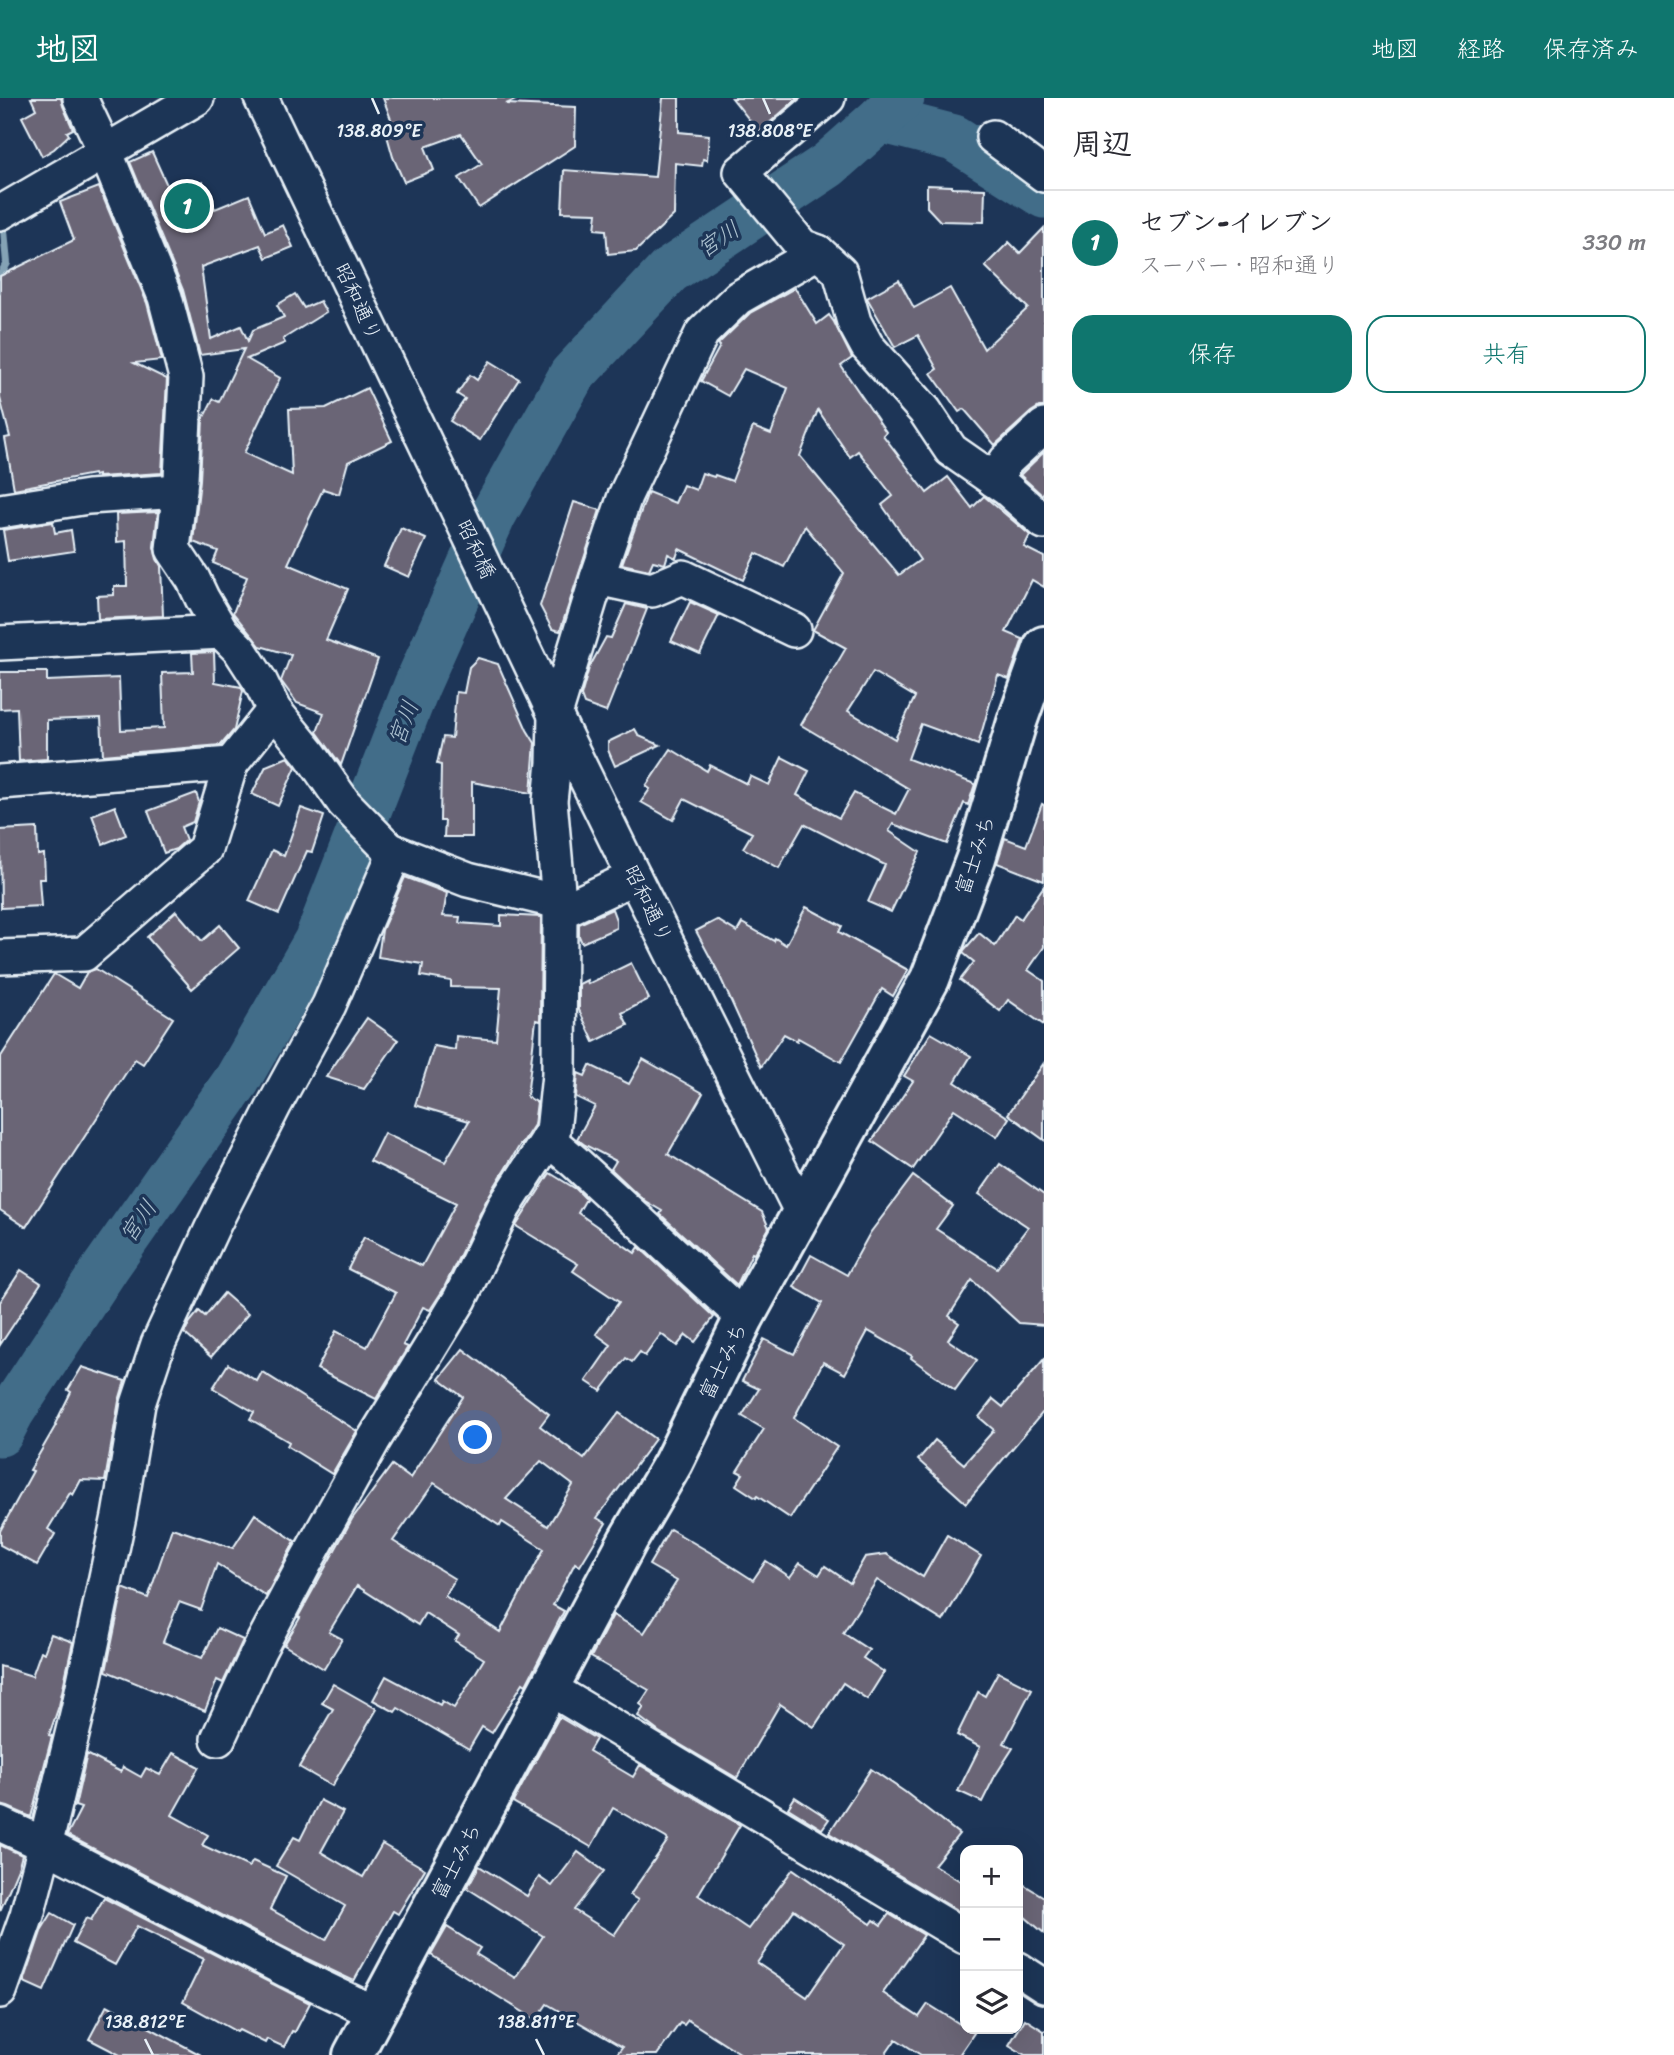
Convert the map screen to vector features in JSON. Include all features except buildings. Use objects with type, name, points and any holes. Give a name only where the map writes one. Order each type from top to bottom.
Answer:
[{"type":"highway","name":"富士みち","points":[[353,2055],[628,1540],[673,1463],[744,1318],[930,979],[976,858],[1017,722],[1044,646]]},
{"type":"street","points":[[80,98],[105,151],[165,297],[186,377],[180,491],[173,549],[222,632],[240,650],[260,681],[274,710],[310,754],[344,803],[392,850],[468,880],[560,907],[634,877]]},
{"type":"street","points":[[0,213],[197,98]]},
{"type":"street","name":"昭和通り","points":[[261,98],[454,506]]},
{"type":"street","points":[[828,98],[741,172],[810,249],[840,272],[854,322],[867,346],[925,411],[951,450],[994,480],[1044,522]]},
{"type":"street","points":[[993,137],[1044,175]]},
{"type":"street","points":[[218,1739],[259,1650],[305,1563],[373,1441],[460,1299],[504,1207],[553,1132],[559,1075],[560,907],[550,801],[555,715],[625,496],[702,333],[738,298],[810,249]]},
{"type":"street","points":[[994,480],[1006,461],[1044,426]]},
{"type":"street","points":[[0,512],[88,497],[180,491]]},
{"type":"street","name":"昭和橋","points":[[454,506],[497,593]]},
{"type":"street","points":[[597,578],[652,590],[683,577],[794,629]]},
{"type":"street","name":"昭和通り","points":[[497,593],[634,877],[803,1213]]},
{"type":"street","points":[[0,643],[222,632]]},
{"type":"street","points":[[0,957],[84,954],[205,849],[231,765],[274,710]]},
{"type":"street","points":[[0,782],[231,765]]},
{"type":"street","points":[[0,1991],[27,1915],[45,1846],[81,1698],[119,1516],[138,1405],[158,1344],[212,1228],[329,1005],[392,850]]},
{"type":"street","points":[[548,1139],[744,1318]]},
{"type":"street","points":[[550,1688],[960,1934]]},
{"type":"street","points":[[0,1824],[375,2013]]},
{"type":"street","points":[[1021,1971],[1044,1986]]},
{"type":"waterway","name":"宮川","points":[[0,1433],[106,1267],[237,1080],[317,941],[417,685],[493,515],[572,375],[669,271],[828,165],[901,98]]},
{"type":"waterway","points":[[880,119],[954,138],[1044,195]]},
{"type":"waterway","points":[[0,276],[7,263],[4,230]]},
{"type":"place","name":"セブン-イレブン","points":[[187,206]]}]
